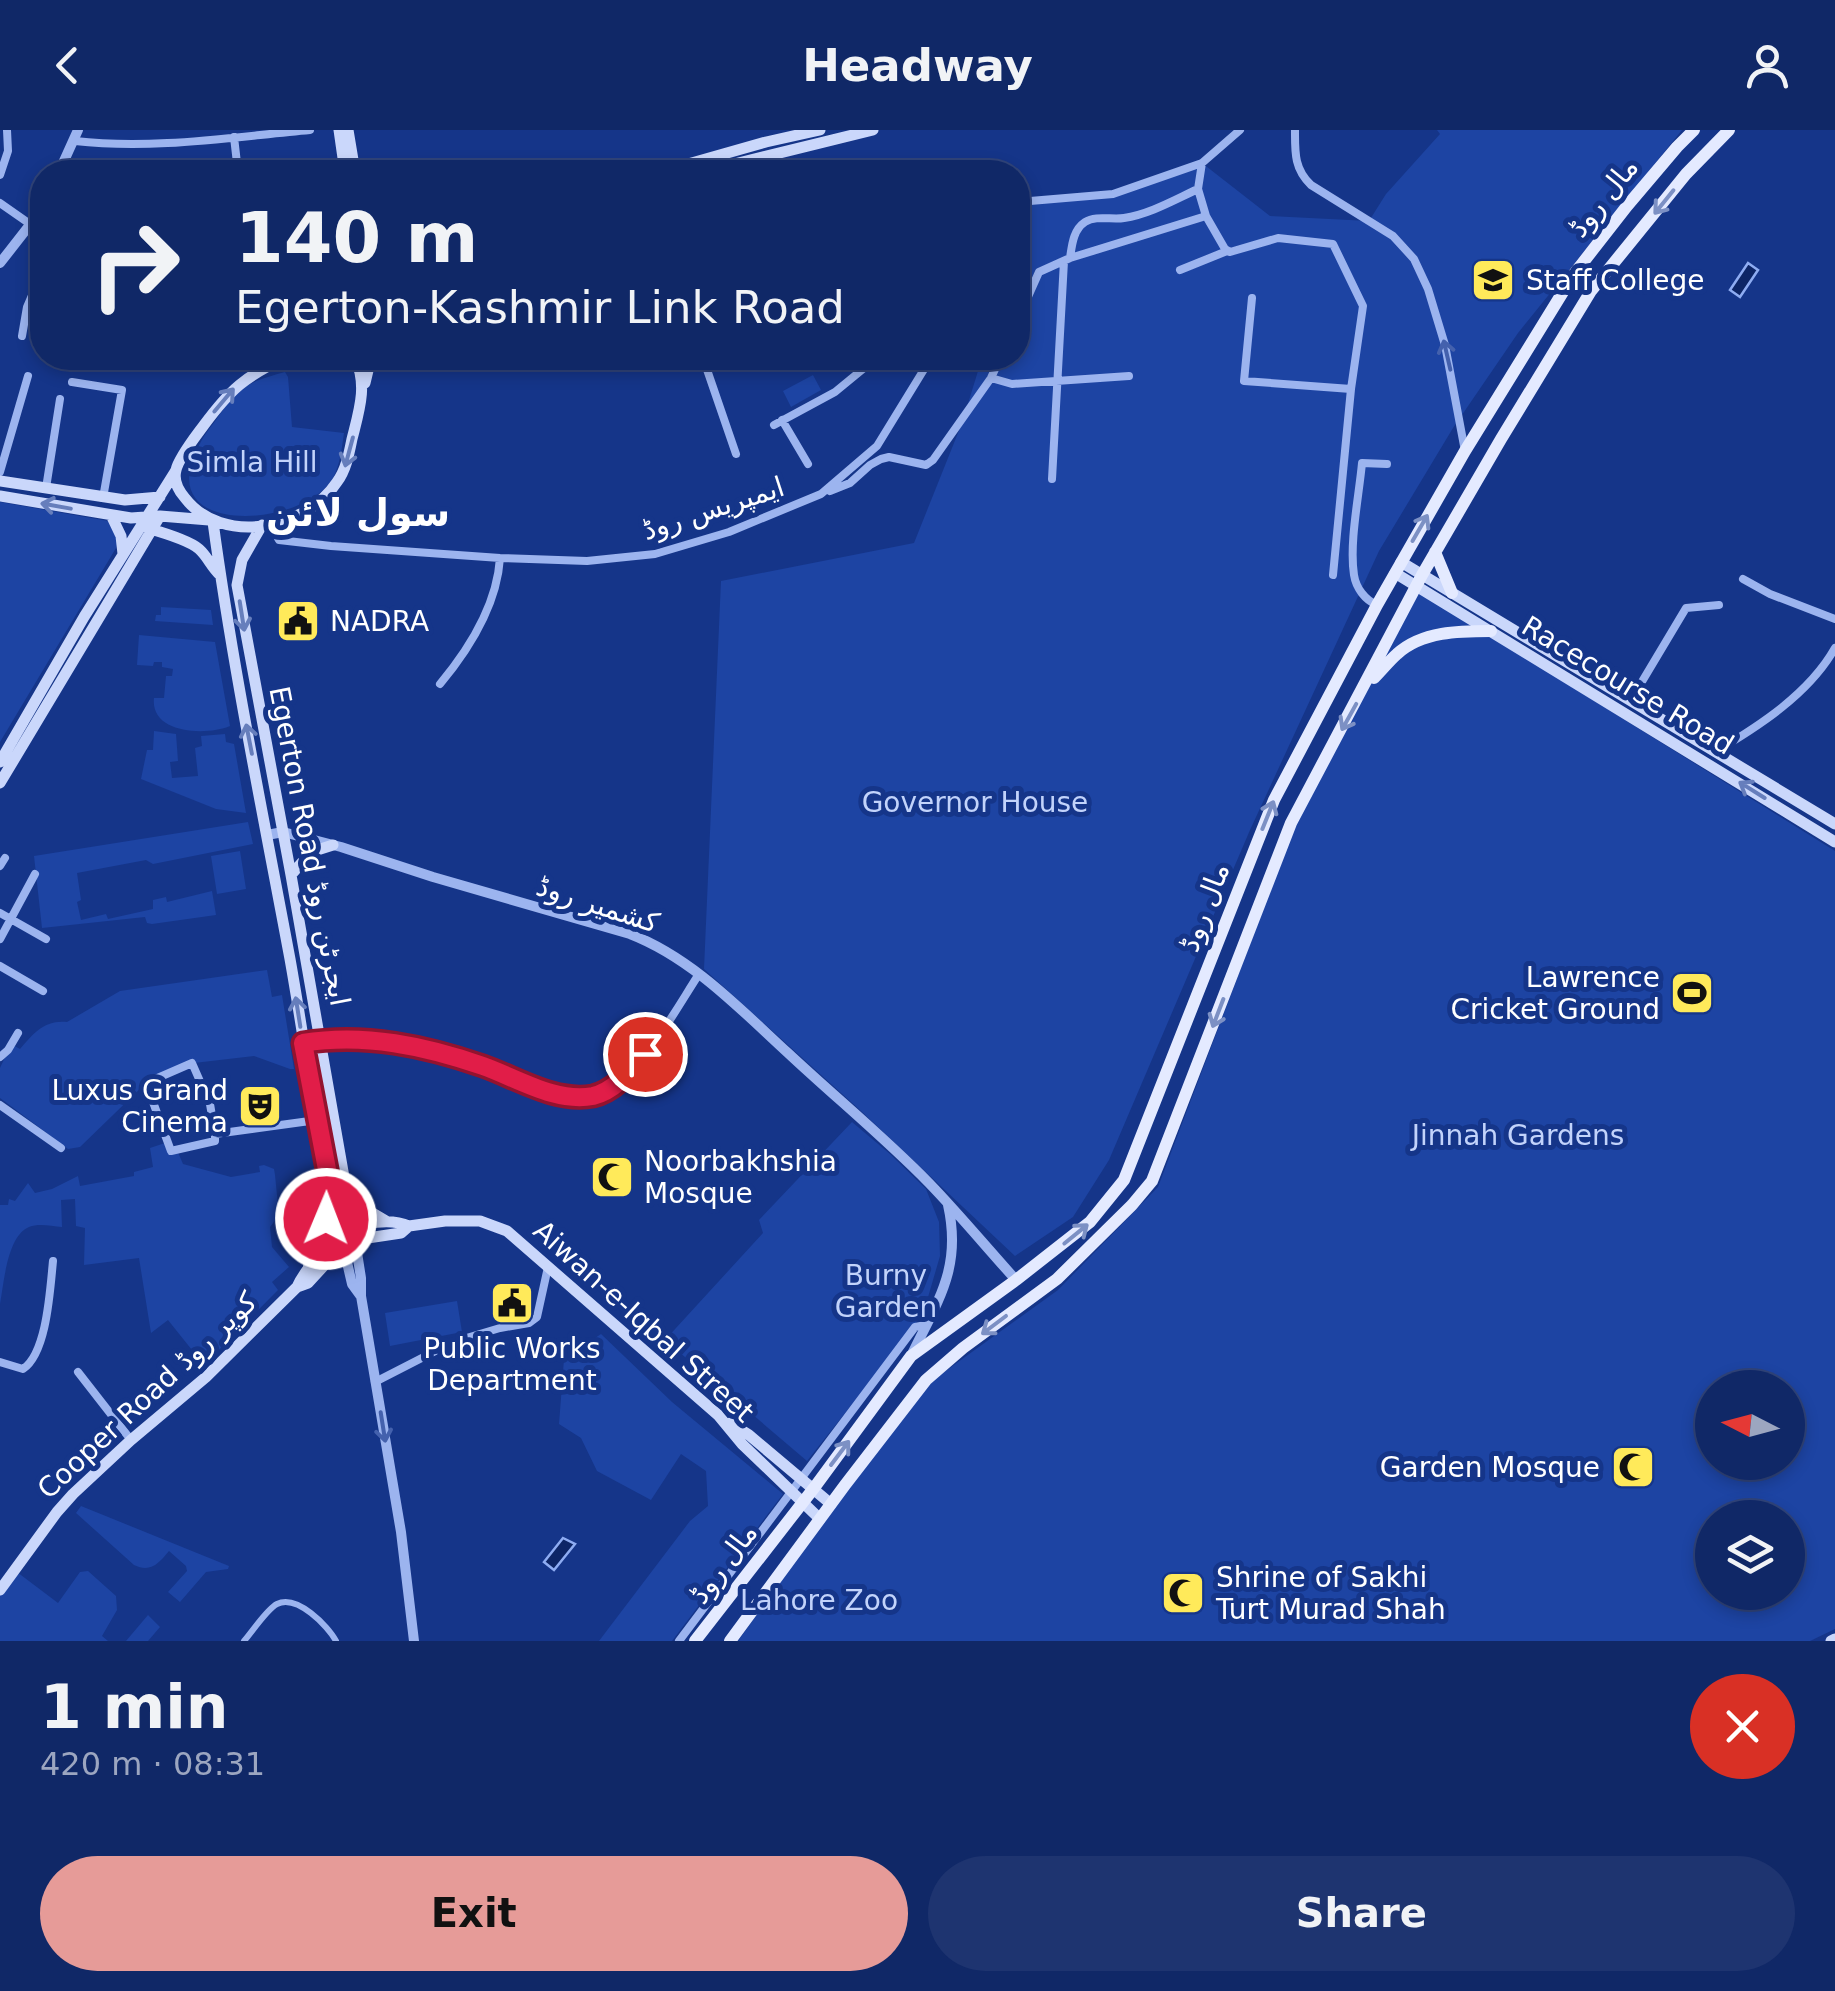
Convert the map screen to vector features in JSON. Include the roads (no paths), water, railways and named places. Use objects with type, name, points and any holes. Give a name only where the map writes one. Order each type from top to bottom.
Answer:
[{"type":"main road","points":[[339,130],[343,160]]},
{"type":"main road","points":[[348,130],[353,160]]},
{"type":"main road","points":[[702,160],[820,130]]},
{"type":"main road","points":[[727,160],[765,142],[873,130]]},
{"type":"main road","name":"مال روڈ","points":[[695,1641],[911,1356],[1090,1222],[1124,1180],[1274,800],[1377,605],[1465,451],[1574,274],[1676,146],[1694,130]]},
{"type":"main road","name":"مال روڈ","points":[[730,1641],[926,1380],[1067,1271],[1152,1181],[1291,823],[1419,580],[1591,291],[1686,174],[1729,130]]},
{"type":"main road","points":[[0,783],[7,758],[196,435],[236,386],[260,370]]},
{"type":"main road","points":[[360,370],[363,389]]},
{"type":"main road","points":[[175,472],[182,494],[211,521],[233,528],[266,525],[300,513],[338,481],[350,452],[369,370]]},
{"type":"main road","points":[[0,481],[103,498],[160,496]]},
{"type":"main road","points":[[0,496],[146,521],[211,521]]},
{"type":"main road","points":[[111,515],[120,530],[123,554]]},
{"type":"main road","points":[[146,521],[200,550],[211,568],[220,574]]},
{"type":"main road","points":[[7,758],[144,541],[146,521]]},
{"type":"main road","name":"Egerton Road ایجرٹن روڈ","points":[[211,521],[317,1120],[330,1185],[348,1237]]},
{"type":"main road","name":"Egerton Road ایجرٹن روڈ","points":[[266,525],[242,560],[237,585],[346,1179],[348,1237]]},
{"type":"main road","points":[[144,541],[172,538]]},
{"type":"main road","points":[[1435,552],[1452,593]]},
{"type":"main road","name":"Racecourse Road","points":[[1398,568],[1492,631],[1835,842]]},
{"type":"main road","name":"Racecourse Road","points":[[1419,580],[1452,593],[1835,824]]},
{"type":"main road","points":[[1365,686],[1399,652],[1416,642],[1441,633],[1492,631]]},
{"type":"main road","points":[[292,875],[312,852],[333,845]]},
{"type":"main road","points":[[346,1179],[357,1190],[364,1208],[388,1222]]},
{"type":"main road","points":[[308,1270],[310,1256],[325,1226],[330,1185]]},
{"type":"main road","name":"Aiwan-e-Iqbal Street","points":[[348,1237],[388,1222],[409,1226],[445,1221],[486,1222],[507,1232],[718,1415],[742,1444],[820,1519]]},
{"type":"main road","name":"Aiwan-e-Iqbal Street","points":[[348,1237],[401,1233],[409,1226]]},
{"type":"main road","name":"Cooper Road کوپر روڈ","points":[[0,1590],[56,1512],[131,1440],[206,1377],[297,1288],[308,1270],[348,1237]]},
{"type":"main road","name":"Cooper Road کوپر روڈ","points":[[297,1288],[308,1283],[348,1237]]},
{"type":"main road","points":[[718,1415],[831,1504]]},
{"type":"street","points":[[0,175],[8,151],[7,130]]},
{"type":"street","points":[[152,144],[153,130]]},
{"type":"street","points":[[65,160],[77,135],[116,146],[222,134],[310,130]]},
{"type":"street","points":[[1030,201],[1113,194],[1202,164],[1240,130]]},
{"type":"street","points":[[1295,130],[1296,164],[1302,176],[1393,236],[1414,259],[1445,345],[1465,451]]},
{"type":"street","points":[[234,136],[237,160]]},
{"type":"street","points":[[1202,164],[1198,189],[1206,216],[1227,251]]},
{"type":"street","points":[[1052,479],[1067,259],[1074,236],[1086,222],[1123,218],[1198,189]]},
{"type":"street","points":[[0,203],[30,218]]},
{"type":"street","points":[[1030,292],[1039,272],[1067,259],[1206,216]]},
{"type":"street","points":[[0,263],[30,228]]},
{"type":"street","points":[[1180,270],[1227,251],[1278,238],[1334,244],[1363,306],[1351,389],[1334,575]]},
{"type":"street","points":[[1252,298],[1244,380],[1351,389]]},
{"type":"street","points":[[22,336],[30,302]]},
{"type":"street","points":[[707,370],[736,454]]},
{"type":"street","points":[[808,464],[778,422],[834,392],[861,370]]},
{"type":"street","name":"ایمپریس روڈ","points":[[266,525],[279,540],[331,546],[586,561],[646,556],[730,532],[821,494],[878,446],[924,370]]},
{"type":"street","points":[[821,494],[850,483],[881,459],[890,457],[926,465],[995,370]]},
{"type":"street","points":[[0,472],[28,376]]},
{"type":"street","points":[[991,378],[1012,384],[1129,376]]},
{"type":"street","points":[[72,382],[122,390],[103,498]]},
{"type":"street","points":[[46,488],[60,399]]},
{"type":"street","points":[[1377,605],[1368,601],[1354,578],[1353,550],[1362,463],[1387,464]]},
{"type":"street","points":[[440,684],[490,605],[498,583],[500,558]]},
{"type":"street","points":[[1743,579],[1835,619]]},
{"type":"street","points":[[1631,700],[1686,608],[1719,606]]},
{"type":"street","points":[[1715,752],[1786,704],[1826,664],[1835,648]]},
{"type":"street","name":"کشمیر روڈ","points":[[267,835],[282,832],[333,845],[630,934],[675,956],[896,1150],[1016,1280]]},
{"type":"street","points":[[0,939],[35,874]]},
{"type":"street","points":[[0,912],[46,939]]},
{"type":"street","points":[[0,966],[44,991]]},
{"type":"street","points":[[303,1043],[338,1038],[398,1042],[560,1094],[594,1096],[616,1084],[645,1054],[698,974]]},
{"type":"street","points":[[0,1058],[18,1033]]},
{"type":"street","points":[[192,1063],[210,1104],[216,1134],[215,1141],[171,1151],[146,1082],[192,1063]]},
{"type":"street","points":[[0,1105],[61,1148]]},
{"type":"street","points":[[216,1134],[317,1120]]},
{"type":"street","points":[[911,1356],[944,1291],[954,1238],[948,1204]]},
{"type":"street","points":[[348,1237],[352,1284],[361,1296],[401,1532],[414,1641]]},
{"type":"street","points":[[0,1362],[22,1369],[32,1363],[45,1322],[54,1261]]},
{"type":"street","points":[[376,1382],[453,1342],[529,1324],[536,1316],[548,1266]]},
{"type":"street","points":[[678,1641],[915,1328],[926,1324]]},
{"type":"street","points":[[78,1372],[131,1440]]},
{"type":"street","points":[[244,1641],[275,1605],[284,1602],[318,1618],[336,1641]]},
{"type":"place","name":"Staff College","points":[[1493,280]]},
{"type":"place","name":"NADRA","points":[[298,621]]},
{"type":"place","name":"Lawrence Cricket Ground","points":[[1692,993]]},
{"type":"place","name":"Luxus Grand Cinema","points":[[260,1106]]},
{"type":"place","name":"Noorbakhshia Mosque","points":[[612,1177]]},
{"type":"place","name":"Public Works Department","points":[[512,1303]]},
{"type":"place","name":"Garden Mosque","points":[[1633,1467]]},
{"type":"place","name":"Shrine of Sakhi Turt Murad Shah","points":[[1183,1593]]},
{"type":"district","name":"سول لائن","points":[[358,513]]},
{"type":"park label","name":"Simla Hill","points":[[252,462]]},
{"type":"park label","name":"Governor House","points":[[975,802]]},
{"type":"park label","name":"Jinnah Gardens","points":[[1518,1135]]},
{"type":"park label","name":"Burny Garden","points":[[886,1291]]},
{"type":"park label","name":"Lahore Zoo","points":[[819,1600]]}]
